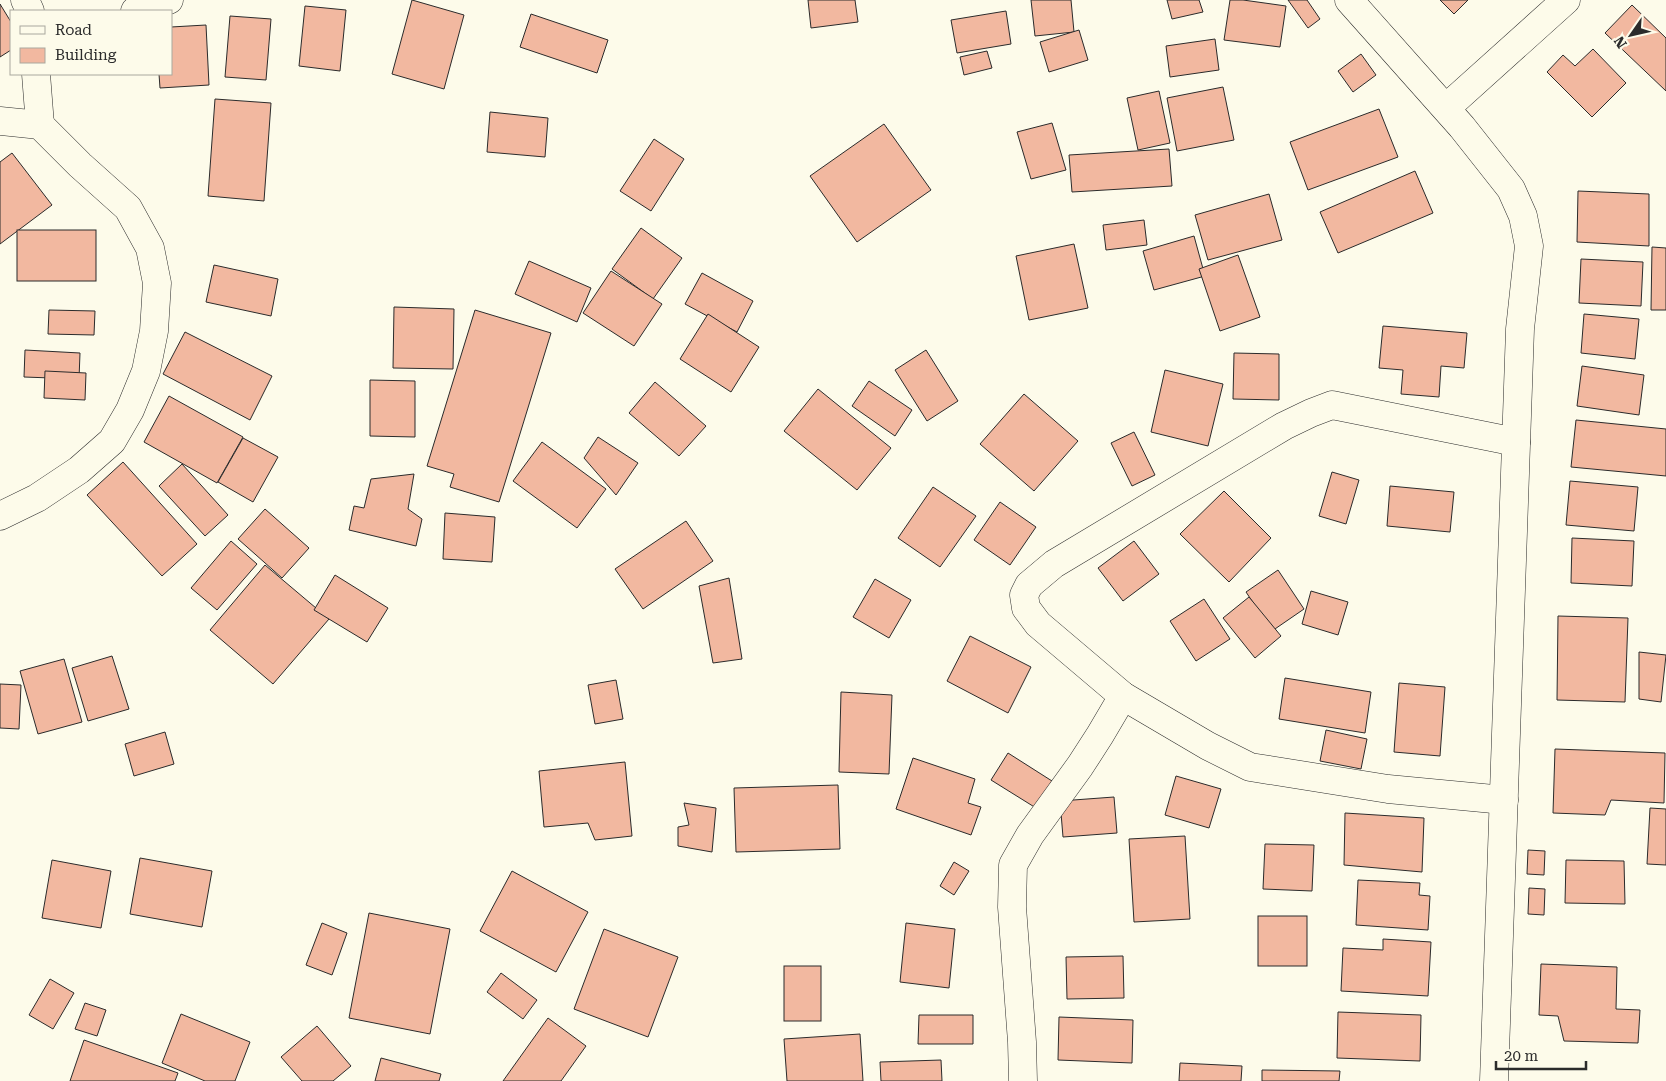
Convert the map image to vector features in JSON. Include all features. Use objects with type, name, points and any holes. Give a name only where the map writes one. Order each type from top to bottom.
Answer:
[{"type":"street","points":[[137,10],[169,0]]},
{"type":"street","points":[[1349,0],[1446,108],[1511,189],[1523,216],[1529,246],[1520,329],[1494,1081]]},
{"type":"street","points":[[1446,108],[1566,0]]},
{"type":"street","points":[[36,75],[40,125]]},
{"type":"street","points":[[0,121],[40,125],[80,165],[128,208],[150,248],[157,283],[154,331],[146,371],[130,410],[112,441],[80,470],[37,498],[0,516]]},
{"type":"street","points":[[1504,800],[1388,789],[1250,767],[1200,741],[1123,696],[1038,624],[1026,608],[1024,595],[1029,585],[1054,564],[1284,426],[1312,412],[1332,405],[1516,442]]},
{"type":"street","points":[[1023,1081],[1012,907],[1013,865],[1030,835],[1080,766],[1123,696]]},
{"type":"building","points":[[412,0],[464,15],[444,89],[392,74]]},
{"type":"building","points":[[808,0],[855,0],[858,22],[811,28]]},
{"type":"building","points":[[1031,0],[1071,0],[1074,32],[1035,36]]},
{"type":"building","points":[[1167,0],[1199,0],[1203,12],[1172,19]]},
{"type":"building","points":[[1230,0],[1286,6],[1280,47],[1224,40]]},
{"type":"building","points":[[1288,0],[1307,0],[1320,19],[1308,28]]},
{"type":"building","points":[[1440,0],[1468,0],[1454,14]]},
{"type":"building","points":[[0,4],[10,20],[10,51],[0,57]]},
{"type":"building","points":[[1632,5],[1666,38],[1666,91],[1605,33]]},
{"type":"building","points":[[305,6],[346,10],[340,71],[299,66]]},
{"type":"building","points":[[1006,11],[1011,44],[957,53],[951,20]]},
{"type":"building","points":[[531,14],[608,40],[597,73],[520,47]]},
{"type":"building","points":[[230,16],[271,19],[266,80],[225,77]]},
{"type":"building","points":[[206,25],[209,85],[160,88],[159,75],[172,75],[172,27]]},
{"type":"building","points":[[1079,30],[1088,60],[1049,72],[1040,42]]},
{"type":"building","points":[[1215,39],[1219,70],[1170,77],[1166,46]]},
{"type":"building","points":[[1593,49],[1626,83],[1592,117],[1547,72],[1563,55],[1575,66]]},
{"type":"building","points":[[987,51],[992,68],[964,75],[960,57]]},
{"type":"building","points":[[1361,54],[1376,75],[1353,92],[1338,71]]},
{"type":"building","points":[[1223,87],[1234,140],[1177,151],[1167,98]]},
{"type":"building","points":[[1159,91],[1170,143],[1138,150],[1127,98]]},
{"type":"building","points":[[215,99],[271,103],[264,201],[208,196]]},
{"type":"building","points":[[1379,109],[1398,157],[1308,190],[1290,142]]},
{"type":"building","points":[[490,112],[548,118],[545,157],[487,152]]},
{"type":"building","points":[[1052,123],[1066,170],[1031,179],[1017,132]]},
{"type":"building","points":[[884,124],[931,190],[857,242],[810,176]]},
{"type":"building","points":[[654,139],[684,159],[651,211],[620,191]]},
{"type":"building","points":[[1169,149],[1172,186],[1072,192],[1069,155]]},
{"type":"building","points":[[12,153],[52,205],[0,244],[0,162]]},
{"type":"building","points":[[1415,171],[1433,213],[1338,253],[1320,212]]},
{"type":"building","points":[[1578,191],[1649,194],[1649,246],[1577,242]]},
{"type":"building","points":[[1269,194],[1282,240],[1208,260],[1195,215]]},
{"type":"building","points":[[1144,220],[1147,245],[1106,250],[1103,225]]},
{"type":"building","points":[[641,228],[682,258],[653,299],[612,269]]},
{"type":"building","points":[[17,230],[96,230],[96,281],[17,281]]},
{"type":"building","points":[[1194,236],[1205,276],[1154,290],[1143,251]]},
{"type":"building","points":[[1074,244],[1088,308],[1029,320],[1016,256]]},
{"type":"building","points":[[1652,247],[1666,248],[1666,310],[1651,310]]},
{"type":"building","points":[[1238,255],[1260,317],[1220,331],[1199,269]]},
{"type":"building","points":[[1581,259],[1643,262],[1641,306],[1579,303]]},
{"type":"building","points":[[529,261],[591,288],[577,322],[515,294]]},
{"type":"building","points":[[214,265],[278,279],[271,316],[206,302]]},
{"type":"building","points":[[611,271],[662,304],[634,346],[583,313]]},
{"type":"building","points":[[702,273],[753,301],[737,332],[685,304]]},
{"type":"building","points":[[394,307],[454,309],[453,369],[393,368]]},
{"type":"building","points":[[49,310],[95,311],[94,335],[48,334]]},
{"type":"building","points":[[475,310],[551,333],[499,502],[450,487],[454,474],[427,466]]},
{"type":"building","points":[[708,314],[759,347],[731,392],[680,359]]},
{"type":"building","points":[[1584,314],[1639,319],[1635,359],[1581,353]]},
{"type":"building","points":[[1383,326],[1467,333],[1464,368],[1441,366],[1439,397],[1401,394],[1403,370],[1379,368]]},
{"type":"building","points":[[185,332],[272,376],[250,420],[163,374]]},
{"type":"building","points":[[25,350],[80,353],[79,379],[24,377]]},
{"type":"building","points":[[926,350],[958,401],[927,421],[895,370]]},
{"type":"building","points":[[1234,353],[1279,354],[1279,400],[1233,399]]},
{"type":"building","points":[[1582,366],[1644,375],[1639,415],[1577,406]]},
{"type":"building","points":[[1165,370],[1223,384],[1208,446],[1151,432]]},
{"type":"building","points":[[45,371],[86,373],[85,400],[44,398]]},
{"type":"building","points":[[370,380],[415,381],[415,437],[370,436]]},
{"type":"building","points":[[869,381],[912,410],[895,436],[852,406]]},
{"type":"building","points":[[655,382],[706,426],[679,456],[629,413]]},
{"type":"building","points":[[818,389],[891,448],[857,490],[784,431]]},
{"type":"building","points":[[1024,394],[1078,441],[1034,491],[980,444]]},
{"type":"building","points":[[169,396],[243,437],[217,483],[144,442]]},
{"type":"building","points":[[1576,420],[1666,429],[1666,476],[1571,467]]},
{"type":"building","points":[[1134,432],[1155,475],[1132,486],[1111,443]]},
{"type":"building","points":[[598,437],[638,463],[616,495],[584,458]]},
{"type":"building","points":[[243,438],[278,457],[253,502],[218,482]]},
{"type":"building","points":[[542,442],[606,489],[577,528],[513,481]]},
{"type":"building","points":[[123,462],[197,544],[162,576],[87,495]]},
{"type":"building","points":[[182,464],[228,515],[205,536],[159,486]]},
{"type":"building","points":[[1332,472],[1359,480],[1346,524],[1319,516]]},
{"type":"building","points":[[414,474],[408,509],[422,519],[416,546],[349,530],[354,506],[364,508],[371,479]]},
{"type":"building","points":[[1570,481],[1638,487],[1634,531],[1566,525]]},
{"type":"building","points":[[1390,486],[1454,492],[1450,532],[1387,526]]},
{"type":"building","points":[[933,487],[976,516],[940,567],[898,538]]},
{"type":"building","points":[[1224,491],[1271,538],[1229,582],[1180,534]]},
{"type":"building","points":[[1000,502],[1036,527],[1010,565],[974,540]]},
{"type":"building","points":[[265,509],[309,548],[282,578],[238,539]]},
{"type":"building","points":[[445,513],[495,517],[492,562],[443,559]]},
{"type":"building","points":[[686,521],[713,561],[643,609],[615,569]]},
{"type":"building","points":[[1572,538],[1634,541],[1632,586],[1571,583]]},
{"type":"building","points":[[231,541],[257,564],[217,610],[191,588]]},
{"type":"building","points":[[1134,541],[1159,574],[1123,601],[1098,568]]},
{"type":"building","points":[[265,565],[329,619],[273,684],[210,630]]},
{"type":"building","points":[[1278,570],[1304,609],[1272,631],[1246,592]]},
{"type":"building","points":[[335,575],[388,608],[367,642],[314,610]]},
{"type":"building","points":[[729,578],[742,659],[713,663],[699,586]]},
{"type":"building","points":[[875,579],[911,600],[889,638],[853,617]]},
{"type":"building","points":[[1311,591],[1348,602],[1338,635],[1302,624]]},
{"type":"building","points":[[1249,597],[1281,636],[1255,658],[1223,618]]},
{"type":"building","points":[[1204,599],[1230,639],[1196,661],[1170,621]]},
{"type":"building","points":[[1558,616],[1628,618],[1625,702],[1557,700]]},
{"type":"building","points":[[970,636],[1031,667],[1008,713],[947,681]]},
{"type":"building","points":[[1639,652],[1666,655],[1661,702],[1639,699]]},
{"type":"building","points":[[112,656],[129,709],[88,721],[72,668]]},
{"type":"building","points":[[64,659],[82,722],[38,734],[20,671]]},
{"type":"building","points":[[1285,678],[1371,692],[1365,733],[1279,719]]},
{"type":"building","points":[[616,680],[623,719],[595,724],[588,685]]},
{"type":"building","points":[[1399,683],[1445,687],[1440,756],[1394,752]]},
{"type":"building","points":[[0,684],[21,685],[19,729],[0,728]]},
{"type":"building","points":[[841,692],[892,695],[889,774],[839,772]]},
{"type":"building","points":[[1326,730],[1367,739],[1361,769],[1320,761]]},
{"type":"building","points":[[165,732],[174,764],[134,776],[125,744]]},
{"type":"building","points":[[1555,749],[1665,753],[1664,803],[1611,800],[1605,815],[1553,813]]},
{"type":"building","points":[[1008,753],[1052,781],[1036,808],[991,780]]},
{"type":"building","points":[[913,758],[975,779],[968,803],[981,807],[971,835],[896,809]]},
{"type":"building","points":[[625,762],[632,836],[595,840],[588,823],[544,827],[539,771]]},
{"type":"building","points":[[1176,776],[1221,789],[1209,828],[1165,815]]},
{"type":"building","points":[[838,785],[840,849],[736,852],[734,788]]},
{"type":"building","points":[[1114,797],[1117,833],[1063,837],[1060,801]]},
{"type":"building","points":[[684,803],[716,808],[712,852],[678,846],[678,827],[689,825]]},
{"type":"building","points":[[1650,808],[1666,809],[1666,865],[1647,864]]},
{"type":"building","points":[[1345,813],[1424,818],[1422,872],[1344,865]]},
{"type":"building","points":[[1185,836],[1190,919],[1134,922],[1129,839]]},
{"type":"building","points":[[1265,844],[1314,845],[1312,891],[1263,889]]},
{"type":"building","points":[[1528,850],[1545,851],[1544,875],[1527,874]]},
{"type":"building","points":[[140,858],[212,871],[202,927],[130,914]]},
{"type":"building","points":[[52,860],[111,871],[101,928],[42,918]]},
{"type":"building","points":[[1566,860],[1624,861],[1625,904],[1565,903]]},
{"type":"building","points":[[954,862],[969,871],[954,895],[940,886]]},
{"type":"building","points":[[512,871],[588,912],[556,972],[480,931]]},
{"type":"building","points":[[1358,880],[1420,883],[1419,895],[1430,896],[1428,930],[1356,925]]},
{"type":"building","points":[[1529,888],[1545,889],[1544,915],[1528,914]]},
{"type":"building","points":[[369,913],[450,929],[430,1034],[349,1018]]},
{"type":"building","points":[[1258,916],[1307,916],[1307,966],[1258,966]]},
{"type":"building","points":[[322,923],[347,933],[332,975],[306,965]]},
{"type":"building","points":[[906,923],[955,929],[949,988],[900,982]]},
{"type":"building","points":[[604,929],[678,957],[648,1037],[574,1009]]},
{"type":"building","points":[[1383,939],[1431,942],[1428,996],[1341,991],[1343,948],[1383,950]]},
{"type":"building","points":[[1123,956],[1124,998],[1067,999],[1066,957]]},
{"type":"building","points":[[1541,964],[1617,967],[1616,1009],[1640,1010],[1638,1043],[1564,1041],[1558,1016],[1539,1015]]},
{"type":"building","points":[[784,966],[821,966],[821,1021],[784,1021]]},
{"type":"building","points":[[501,973],[537,1000],[523,1019],[487,992]]},
{"type":"building","points":[[50,979],[74,993],[53,1029],[29,1015]]},
{"type":"building","points":[[85,1003],[106,1010],[97,1036],[75,1029]]},
{"type":"building","points":[[1338,1012],[1421,1015],[1420,1061],[1337,1058]]},
{"type":"building","points":[[181,1014],[250,1042],[235,1081],[205,1081],[162,1063]]},
{"type":"building","points":[[919,1015],[973,1015],[973,1044],[918,1044]]},
{"type":"building","points":[[1059,1017],[1133,1020],[1132,1063],[1058,1060]]},
{"type":"building","points":[[548,1018],[586,1046],[561,1081],[503,1081]]},
{"type":"building","points":[[317,1026],[351,1066],[333,1081],[302,1081],[281,1057]]},
{"type":"building","points":[[860,1034],[863,1081],[787,1081],[784,1039]]},
{"type":"building","points":[[84,1040],[178,1073],[175,1081],[70,1081]]},
{"type":"building","points":[[381,1058],[441,1074],[439,1081],[375,1081]]},
{"type":"building","points":[[941,1060],[942,1081],[881,1081],[880,1062]]},
{"type":"building","points":[[1180,1063],[1242,1066],[1241,1081],[1179,1081]]},
{"type":"building","points":[[1262,1070],[1340,1071],[1339,1081],[1262,1081]]}]
